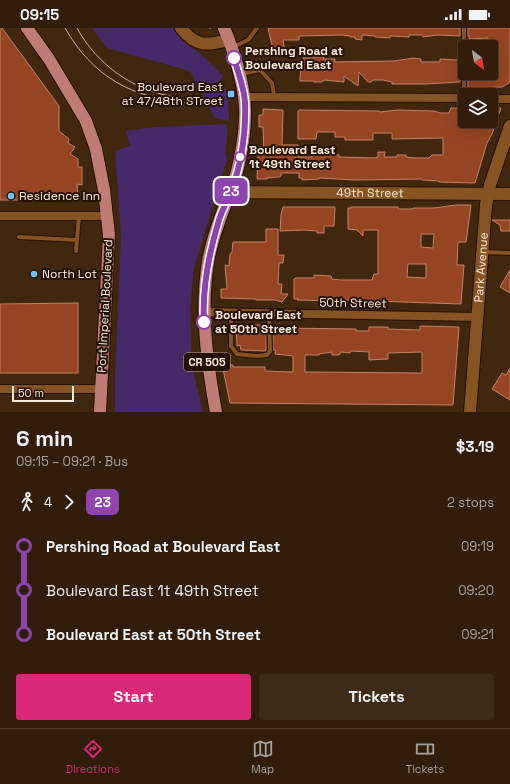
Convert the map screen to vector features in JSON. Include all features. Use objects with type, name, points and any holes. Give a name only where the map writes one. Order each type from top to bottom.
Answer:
[{"type":"main road","name":"Port Imperial Boulevard","points":[[27,28],[49,59],[86,121],[96,149],[108,216],[109,235],[108,282],[100,412]]},
{"type":"main road","name":"CR 505","points":[[216,412],[207,365],[204,312],[208,261],[219,219],[239,164],[244,134],[244,97],[239,75],[224,28]]},
{"type":"street","points":[[181,28],[199,44],[230,44]]},
{"type":"street","points":[[244,97],[458,98]]},
{"type":"street","points":[[498,99],[510,99]]},
{"type":"street","name":"Park Avenue","points":[[470,412],[486,205],[488,194],[510,126]]},
{"type":"street","name":"49th Street","points":[[230,192],[510,194]]},
{"type":"street","points":[[0,216],[108,216]]},
{"type":"street","name":"50th Street","points":[[204,312],[477,317]]},
{"type":"street","points":[[0,389],[101,389]]},
{"type":"lane","points":[[230,44],[248,40],[257,28]]},
{"type":"lane","points":[[464,28],[464,88]]},
{"type":"lane","points":[[239,75],[260,70],[272,83],[274,96]]},
{"type":"lane","points":[[76,251],[80,216]]},
{"type":"lane","points":[[19,238],[77,240]]},
{"type":"lane","points":[[482,252],[510,253]]},
{"type":"lane","points":[[231,312],[231,346],[237,354],[257,356],[267,355],[270,351],[269,313]]},
{"type":"shaded area","points":[[92,28],[175,28],[180,37],[204,57],[223,76],[220,81],[228,93],[229,121],[215,118],[190,71],[107,48]]},
{"type":"shaded area","points":[[226,124],[227,160],[194,267],[190,308],[192,367],[203,412],[115,412],[121,235],[115,151],[130,146],[126,131],[156,127]]},
{"type":"building","points":[[0,28],[2,28],[59,106],[59,131],[69,139],[68,143],[75,147],[70,154],[78,159],[78,167],[82,167],[82,185],[77,184],[78,200],[0,200]]},
{"type":"building","points":[[268,28],[460,28],[460,36],[437,35],[423,37],[422,35],[409,35],[409,37],[390,36],[390,38],[362,35],[362,40],[355,39],[355,37],[342,35],[299,36],[299,40],[283,40],[285,52],[274,54]]},
{"type":"building","points":[[468,28],[510,28],[509,83],[502,87],[468,88],[468,80],[498,80],[498,40],[488,40],[488,38],[469,39]]},
{"type":"building","points":[[324,57],[323,59],[335,59],[335,62],[394,61],[413,58],[421,59],[421,62],[440,62],[440,59],[458,60],[458,80],[460,80],[460,82],[392,84],[392,82],[383,80],[373,80],[368,82],[359,72],[358,86],[344,76],[344,82],[324,80],[322,82],[300,81],[301,61],[303,61],[303,58]]},
{"type":"building","points":[[451,108],[458,108],[458,128],[494,128],[487,143],[475,183],[439,182],[422,179],[356,180],[319,178],[302,180],[302,178],[299,178],[299,173],[281,173],[281,176],[279,177],[257,179],[258,154],[264,154],[263,127],[259,127],[259,115],[263,115],[263,109],[283,110],[282,145],[298,145],[298,157],[312,157],[312,152],[339,155],[339,157],[375,158],[378,157],[378,152],[385,152],[384,157],[406,155],[406,157],[429,158],[432,155],[443,155],[443,138],[392,139],[392,133],[373,133],[373,140],[345,140],[345,137],[335,137],[335,132],[317,132],[316,139],[298,139],[299,110],[380,112],[398,110],[449,113]]},
{"type":"building","points":[[498,108],[501,108],[498,117]]},
{"type":"building","points":[[456,205],[471,205],[466,242],[458,242],[457,265],[464,265],[461,304],[294,299],[294,279],[296,278],[314,278],[314,275],[331,276],[332,279],[341,280],[372,280],[374,274],[378,274],[378,230],[363,230],[363,236],[357,230],[348,229],[348,208],[434,208]],"holes":[[[421,234],[434,234],[433,248],[421,247]],[[408,264],[426,264],[426,278],[407,277]]]},
{"type":"building","points":[[283,207],[335,207],[334,226],[324,226],[324,233],[303,230],[280,231]]},
{"type":"building","points":[[492,220],[510,220],[510,231],[501,231],[500,225]]},
{"type":"building","points":[[266,229],[278,229],[278,255],[284,255],[283,263],[279,263],[278,284],[282,284],[281,294],[288,294],[282,302],[275,300],[221,298],[221,289],[227,289],[225,265],[229,266],[233,242],[266,242]]},
{"type":"building","points":[[510,270],[510,293],[500,287]]},
{"type":"building","points":[[78,303],[78,373],[0,373],[0,304]]},
{"type":"building","points":[[236,325],[264,325],[264,327],[266,327],[266,351],[241,350],[240,345],[237,346]]},
{"type":"building","points":[[420,326],[459,327],[453,405],[230,403],[222,364],[233,365],[233,367],[265,367],[265,371],[293,372],[293,356],[275,354],[276,350],[273,350],[273,327],[356,329],[356,331],[369,331],[369,327],[388,327],[388,329],[420,330]],"holes":[[[350,351],[369,352],[369,360],[388,359],[388,353],[422,352],[422,373],[305,372],[305,355],[319,355],[332,352],[332,355],[338,355],[341,352],[350,353]]]},
{"type":"building","points":[[510,368],[510,400],[492,389],[502,373],[506,375]]},
{"type":"tram line","points":[[65,28],[88,60],[101,72],[116,82],[149,96],[188,103]]},
{"type":"tram line","points":[[77,28],[95,54],[106,65],[132,83],[161,94],[177,97]]},
{"type":"bus line","name":"23","points":[[204,322],[204,300],[208,261],[219,219],[239,164],[244,134],[245,104],[243,88],[234,58]]},
{"type":"place","name":"Pershing Road at Boulevard East","points":[[234,58]]},
{"type":"place","name":"Boulevard East at 47/48th STreet","points":[[231,94]]},
{"type":"place","name":"Boulevard East 1t 49th Street","points":[[240,157]]},
{"type":"place","name":"Residence Inn","points":[[11,196]]},
{"type":"place","name":"North Lot","points":[[34,274]]},
{"type":"place","name":"Boulevard East at 50th Street","points":[[204,322]]}]
